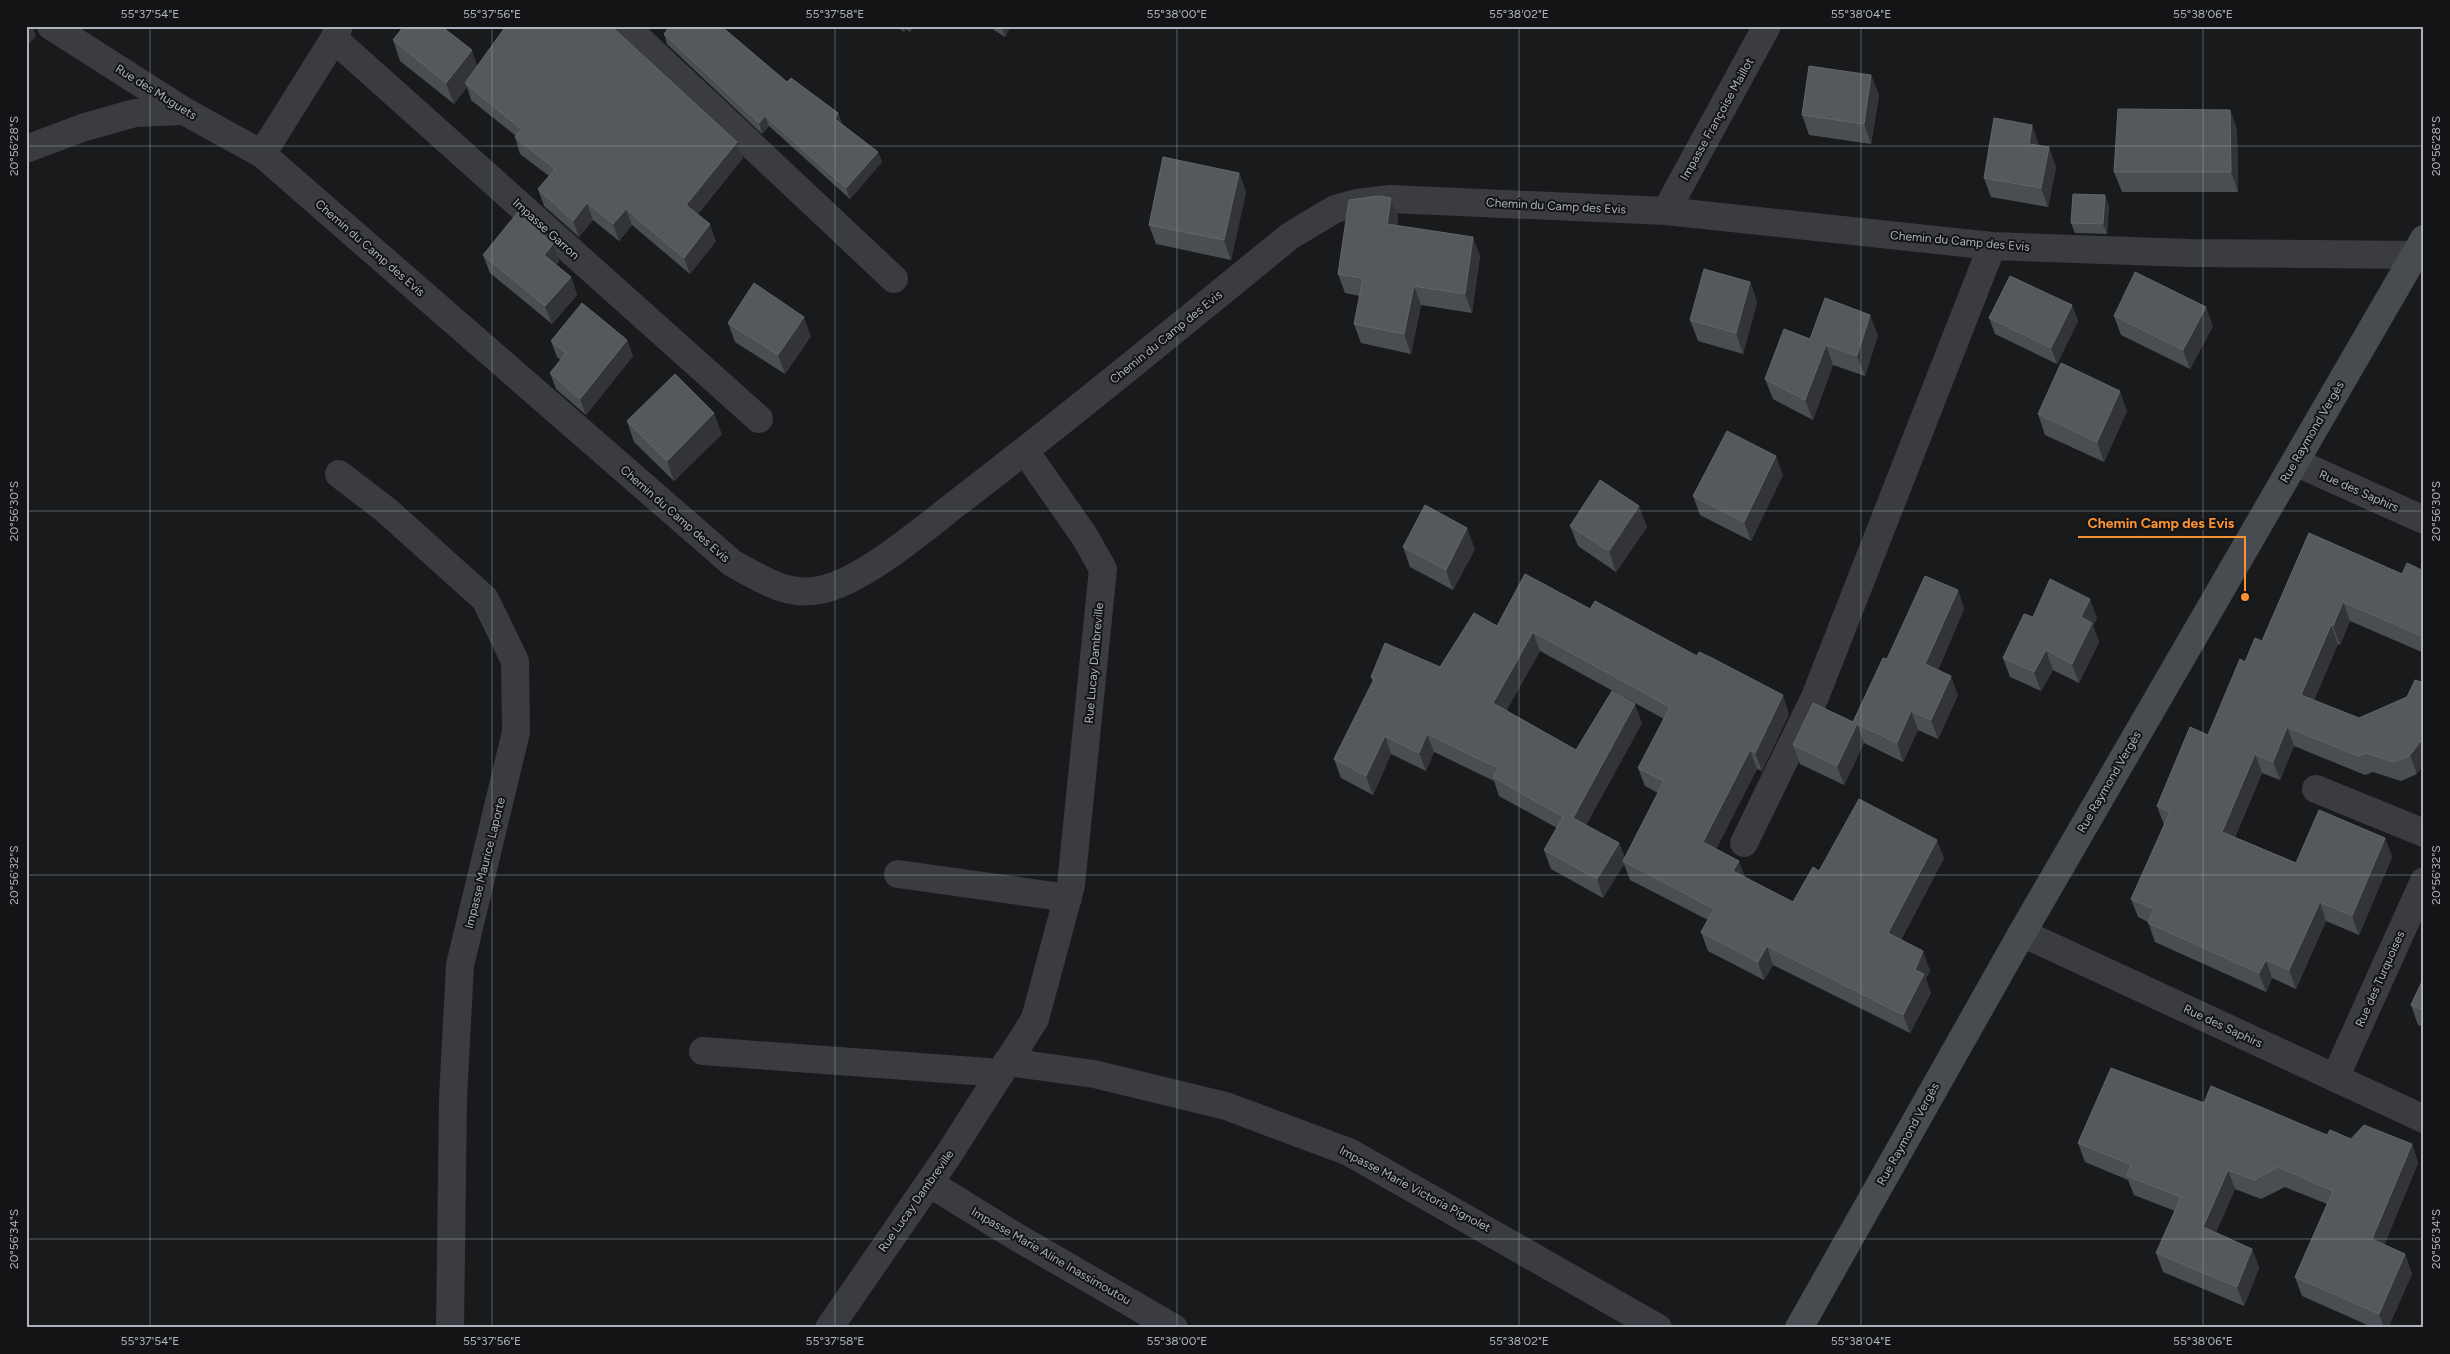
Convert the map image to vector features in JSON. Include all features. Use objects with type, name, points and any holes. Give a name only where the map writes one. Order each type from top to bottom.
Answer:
[{"type":"main road","name":"Rue Raymond Vergès","points":[[1799,1328],[2022,932],[2420,247]]},
{"type":"street","name":"Rue des Muguets","points":[[51,26],[184,111],[262,154]]},
{"type":"street","points":[[625,26],[894,279]]},
{"type":"street","name":"Impasse Françoise Maillot","points":[[1666,211],[1767,26]]},
{"type":"street","points":[[262,154],[337,33]]},
{"type":"street","name":"Impasse Garron","points":[[337,33],[759,419]]},
{"type":"street","points":[[26,149],[85,127],[136,113],[184,111]]},
{"type":"street","name":"Chemin du Camp des Evis","points":[[262,154],[732,563],[787,590],[806,592],[822,590],[841,584],[888,556],[1025,451],[1290,236],[1336,209],[1357,203],[1391,199],[1666,211],[1992,246],[2189,252],[2420,247]]},
{"type":"street","points":[[1744,843],[1815,697],[1992,246]]},
{"type":"street","name":"Rue Lucay Dambreville","points":[[829,1328],[929,1183],[1036,1019],[1071,885],[1103,569],[1085,537],[1025,451]]},
{"type":"street","name":"Rue des Saphirs","points":[[2295,462],[2424,520]]},
{"type":"street","name":"Impasse Maurice Laporte","points":[[339,474],[386,510],[485,599],[515,661],[516,732],[460,965],[453,1098],[450,1328]]},
{"type":"street","points":[[2316,789],[2424,833]]},
{"type":"street","points":[[898,874],[1068,898]]},
{"type":"street","name":"Rue des Turquoises","points":[[2335,1078],[2424,881]]},
{"type":"street","name":"Rue des Saphirs","points":[[2022,932],[2424,1119]]},
{"type":"street","points":[[703,1051],[1004,1068]]},
{"type":"street","name":"Impasse Marie Victoria Pignolet","points":[[1004,1068],[1094,1074],[1226,1106],[1349,1152],[1658,1328]]},
{"type":"street","name":"Impasse Marie Aline Inassimoutou","points":[[929,1183],[1014,1236],[1174,1328]]},
{"type":"building","points":[[404,26],[441,26],[472,50],[446,83],[393,40]]},
{"type":"building","points":[[506,26],[611,26],[737,142],[686,205],[710,224],[684,258],[626,209],[613,224],[587,203],[573,221],[538,189],[555,169],[515,137],[521,129],[465,83]]},
{"type":"building","points":[[670,26],[721,26],[787,82],[791,78],[838,113],[835,119],[878,152],[846,188],[765,116],[759,123],[664,34]]},
{"type":"building","points":[[1809,66],[1871,75],[1864,124],[1802,115]]},
{"type":"building","points":[[2118,109],[2230,110],[2231,172],[2114,172]]},
{"type":"building","points":[[1994,118],[2032,125],[2029,144],[2049,147],[2041,188],[1984,178]]},
{"type":"building","points":[[1163,157],[1239,173],[1224,240],[1149,225]]},
{"type":"building","points":[[2073,194],[2105,195],[2103,224],[2071,223]]},
{"type":"building","points":[[1379,196],[1391,198],[1387,224],[1473,237],[1465,294],[1414,286],[1404,334],[1354,324],[1363,278],[1338,274],[1349,200]]},
{"type":"building","points":[[518,212],[553,244],[544,255],[571,277],[545,306],[483,255]]},
{"type":"building","points":[[1704,269],[1750,282],[1736,333],[1690,320]]},
{"type":"building","points":[[2135,272],[2206,307],[2183,350],[2114,316]]},
{"type":"building","points":[[2010,276],[2072,305],[2051,348],[1989,318]]},
{"type":"building","points":[[754,283],[804,317],[778,355],[728,323]]},
{"type":"building","points":[[1825,298],[1870,315],[1857,356],[1826,345],[1805,400],[1765,379],[1784,329],[1810,339]]},
{"type":"building","points":[[582,303],[627,340],[580,399],[550,373],[566,353],[551,341]]},
{"type":"building","points":[[2061,363],[2120,391],[2097,442],[2038,414]]},
{"type":"building","points":[[675,374],[714,413],[667,461],[627,421]]},
{"type":"building","points":[[1727,431],[1776,456],[1744,522],[1693,496]]},
{"type":"building","points":[[1600,480],[1639,506],[1609,551],[1570,526]]},
{"type":"building","points":[[1425,505],[1467,528],[1446,570],[1403,547]]},
{"type":"building","points":[[2309,533],[2402,574],[2407,563],[2424,571],[2424,637],[2343,602],[2301,695],[2359,718],[2407,697],[2415,680],[2424,683],[2424,737],[2410,755],[2394,762],[2366,753],[2358,756],[2287,727],[2273,762],[2255,754],[2222,832],[2296,863],[2319,810],[2385,838],[2352,916],[2320,902],[2289,970],[2266,960],[2259,973],[2148,923],[2154,909],[2131,899],[2170,812],[2157,806],[2190,727],[2208,735],[2240,659],[2245,662],[2255,638],[2262,641]]},
{"type":"building","points":[[1525,574],[1590,609],[1595,601],[1697,656],[1699,652],[1783,695],[1755,753],[1750,750],[1703,842],[1739,861],[1733,871],[1793,902],[1813,867],[1819,871],[1859,799],[1937,840],[1888,933],[1923,951],[1915,970],[1924,974],[1903,1015],[1767,946],[1758,962],[1701,932],[1714,909],[1623,861],[1664,781],[1638,768],[1670,707],[1533,632],[1493,703],[1576,750],[1612,691],[1635,704],[1573,818],[1619,843],[1597,879],[1544,850],[1563,817],[1493,777],[1498,768],[1427,734],[1419,753],[1385,736],[1366,776],[1334,759],[1374,679],[1371,677],[1385,643],[1440,667],[1474,613],[1497,626]]},
{"type":"building","points":[[1925,576],[1958,590],[1925,664],[1951,676],[1931,720],[1911,711],[1897,743],[1857,724],[1837,766],[1793,745],[1813,703],[1853,722],[1883,658],[1887,659]]},
{"type":"building","points":[[2050,579],[2090,599],[2081,617],[2092,623],[2072,664],[2046,650],[2034,672],[2003,658],[2024,614],[2033,617]]},
{"type":"building","points":[[2424,977],[2424,1011],[2411,1005]]},
{"type":"building","points":[[2111,1068],[2204,1103],[2211,1086],[2327,1135],[2330,1130],[2351,1139],[2364,1125],[2412,1144],[2372,1239],[2405,1254],[2379,1314],[2295,1277],[2333,1191],[2278,1167],[2254,1180],[2228,1170],[2203,1227],[2252,1249],[2237,1287],[2156,1253],[2181,1197],[2127,1176],[2131,1165],[2078,1143]]},
{"type":"place","name":"Chemin Camp des Evis","points":[[2245,597]]}]
